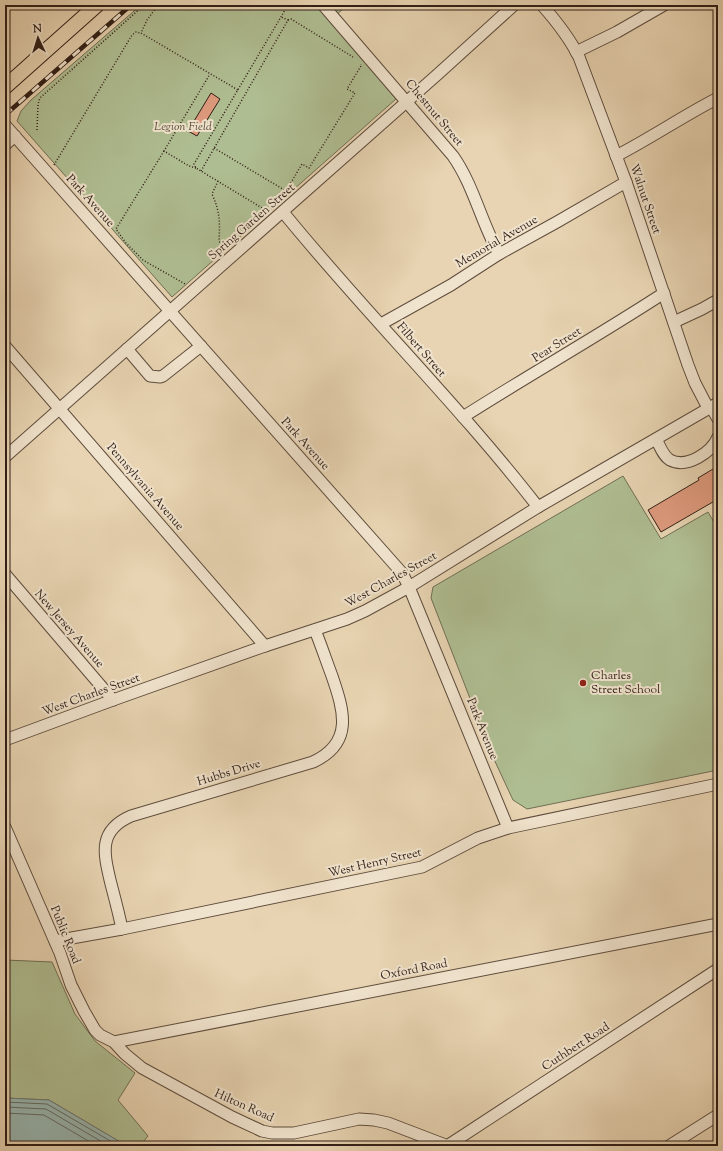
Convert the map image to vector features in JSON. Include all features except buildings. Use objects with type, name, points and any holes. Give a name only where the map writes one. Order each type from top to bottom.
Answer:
[{"type":"main road","points":[[5,87],[98,5]]},
{"type":"street","name":"Chestnut Street","points":[[323,5],[453,156],[461,168],[473,193],[485,226],[499,254]]},
{"type":"street","name":"Spring Garden Street","points":[[5,458],[407,102],[514,5]]},
{"type":"street","name":"Walnut Street","points":[[542,5],[563,28],[576,52],[626,182],[695,383],[712,406],[718,419]]},
{"type":"street","points":[[576,52],[617,32],[664,5]]},
{"type":"street","points":[[616,156],[647,140],[675,122],[718,98]]},
{"type":"street","name":"Park Avenue","points":[[5,125],[402,573],[409,586],[508,828]]},
{"type":"street","points":[[5,145],[15,136]]},
{"type":"street","name":"Memorial Avenue","points":[[381,324],[451,285],[499,254],[558,222],[626,182]]},
{"type":"street","name":"Filbert Street","points":[[280,215],[381,324],[490,448],[538,507]]},
{"type":"street","name":"Pear Street","points":[[463,417],[664,294]]},
{"type":"street","points":[[674,322],[702,310],[718,300]]},
{"type":"street","name":"Pennsylvania Avenue","points":[[5,346],[265,646]]},
{"type":"street","points":[[127,349],[150,376],[160,377],[164,376],[200,346]]},
{"type":"street","name":"West Charles Street","points":[[5,740],[265,646],[316,630],[365,611],[409,586],[538,507],[712,406]]},
{"type":"street","points":[[656,439],[664,454],[669,459],[679,462],[694,459],[702,455],[710,449],[718,438]]},
{"type":"street","name":"New Jersey Avenue","points":[[5,574],[114,700]]},
{"type":"street","name":"Hubbs Drive","points":[[122,929],[105,856],[106,840],[110,830],[114,826],[131,816],[313,762],[325,757],[333,749],[338,741],[341,730],[342,711],[340,698],[316,630]]},
{"type":"street","name":"West Henry Street","points":[[55,941],[122,929],[422,867],[478,838],[508,828],[718,784]]},
{"type":"street","name":"Public Road","points":[[5,827],[55,941],[78,1001],[100,1036],[114,1042]]},
{"type":"street","name":"Oxford Road","points":[[114,1042],[718,924]]},
{"type":"street","name":"Cuthbert Road","points":[[447,1146],[718,969]]},
{"type":"street","name":"Hilton Road","points":[[114,1042],[130,1058],[151,1074],[237,1120],[262,1130],[272,1133],[294,1133],[359,1119],[374,1120],[388,1123],[447,1146]]},
{"type":"street","points":[[669,1146],[718,1115]]},
{"type":"path","points":[[37,130],[38,104],[40,98],[144,5]]},
{"type":"path","points":[[141,33],[147,20],[158,5]]},
{"type":"path","points":[[196,168],[194,164],[288,5]]},
{"type":"path","points":[[281,16],[288,20],[291,19],[355,58]]},
{"type":"path","points":[[201,171],[288,20]]},
{"type":"path","points":[[54,166],[132,35],[136,32],[141,33],[238,90]]},
{"type":"path","points":[[214,148],[286,191],[302,164],[309,168],[355,93],[347,89],[361,66],[361,62]]},
{"type":"path","points":[[185,284],[143,260],[126,243],[116,229],[210,74]]},
{"type":"path","points":[[164,151],[280,215]]},
{"type":"path","points":[[218,181],[212,194],[220,215],[219,241],[221,244],[237,253]]},
{"type":"path","points":[[220,253],[225,246]]},
{"type":"green space","name":"Legion Field","points":[[141,5],[347,5],[330,21],[396,99],[172,297],[17,121],[21,111],[31,100]]},
{"type":"green space","name":"Charles Street School","points":[[623,476],[661,539],[708,512],[718,529],[718,770],[527,809],[513,800],[492,755],[431,598],[433,587]]},
{"type":"green space","points":[[5,960],[52,962],[75,1014],[95,1041],[135,1073],[118,1100],[148,1136],[140,1146],[127,1146],[49,1100],[5,1098]]},
{"type":"water","points":[[5,1098],[49,1100],[127,1146],[5,1146]]},
{"type":"railway","points":[[5,115],[131,5]]},
{"type":"place","name":"Charles Street School","points":[[583,683]]}]
